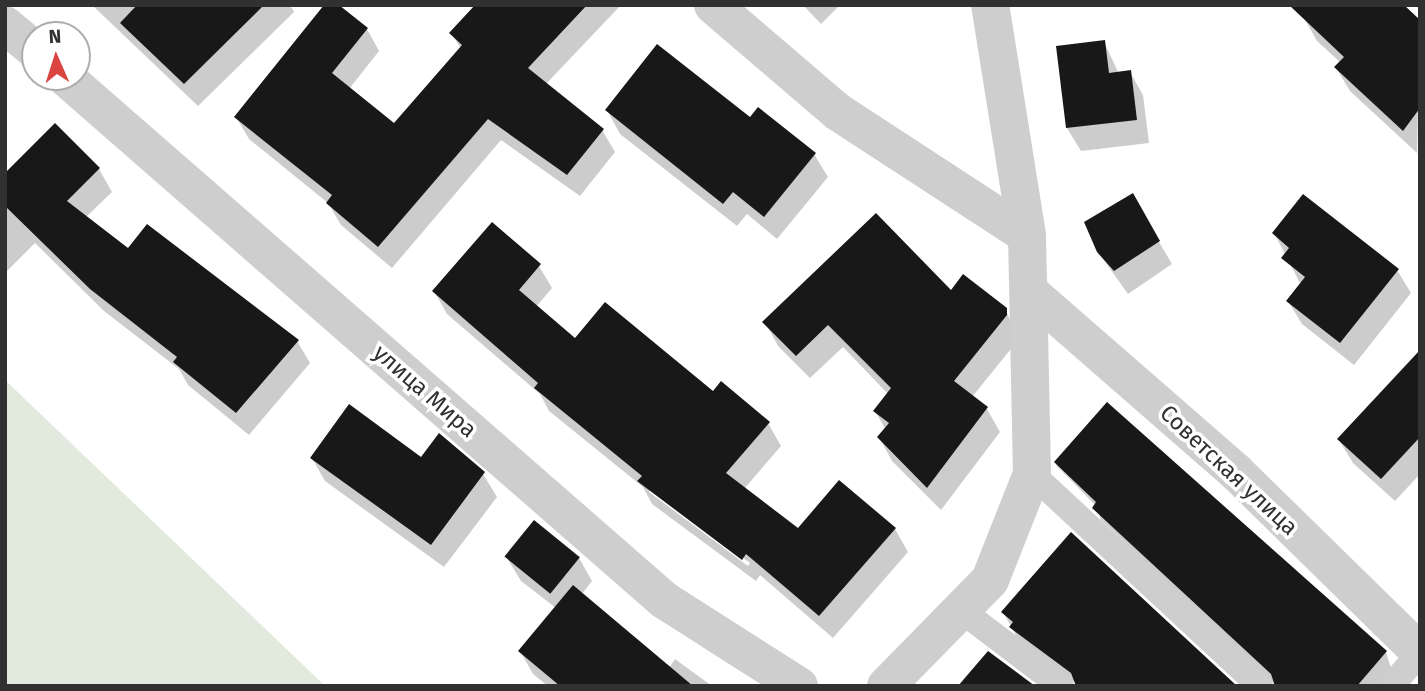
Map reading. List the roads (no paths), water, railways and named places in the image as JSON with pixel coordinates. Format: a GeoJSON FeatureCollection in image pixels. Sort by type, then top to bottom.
{"type":"FeatureCollection","features":[{"type":"Feature","properties":{"kind":"street"},"geometry":{"type":"LineString","coordinates":[[713,5],[838,112],[1027,235]]}},
{"type":"Feature","properties":{"kind":"street"},"geometry":{"type":"LineString","coordinates":[[886,686],[990,580],[1032,474],[1032,294],[1027,235],[990,5]]}},
{"type":"Feature","properties":{"kind":"street"},"geometry":{"type":"LineString","coordinates":[[5,25],[21,38]]}},
{"type":"Feature","properties":{"kind":"street","name":"улица Мира"},"geometry":{"type":"LineString","coordinates":[[81,91],[664,600],[799,686]]}},
{"type":"Feature","properties":{"kind":"street","name":"Советская улица"},"geometry":{"type":"LineString","coordinates":[[1032,294],[1236,472],[1420,653]]}},
{"type":"Feature","properties":{"kind":"lane"},"geometry":{"type":"LineString","coordinates":[[1032,474],[1260,686]]}},
{"type":"Feature","properties":{"kind":"lane"},"geometry":{"type":"LineString","coordinates":[[962,611],[1061,686]]}},
{"type":"Feature","properties":{"kind":"lane"},"geometry":{"type":"LineString","coordinates":[[1391,686],[1420,653]]}}]}
